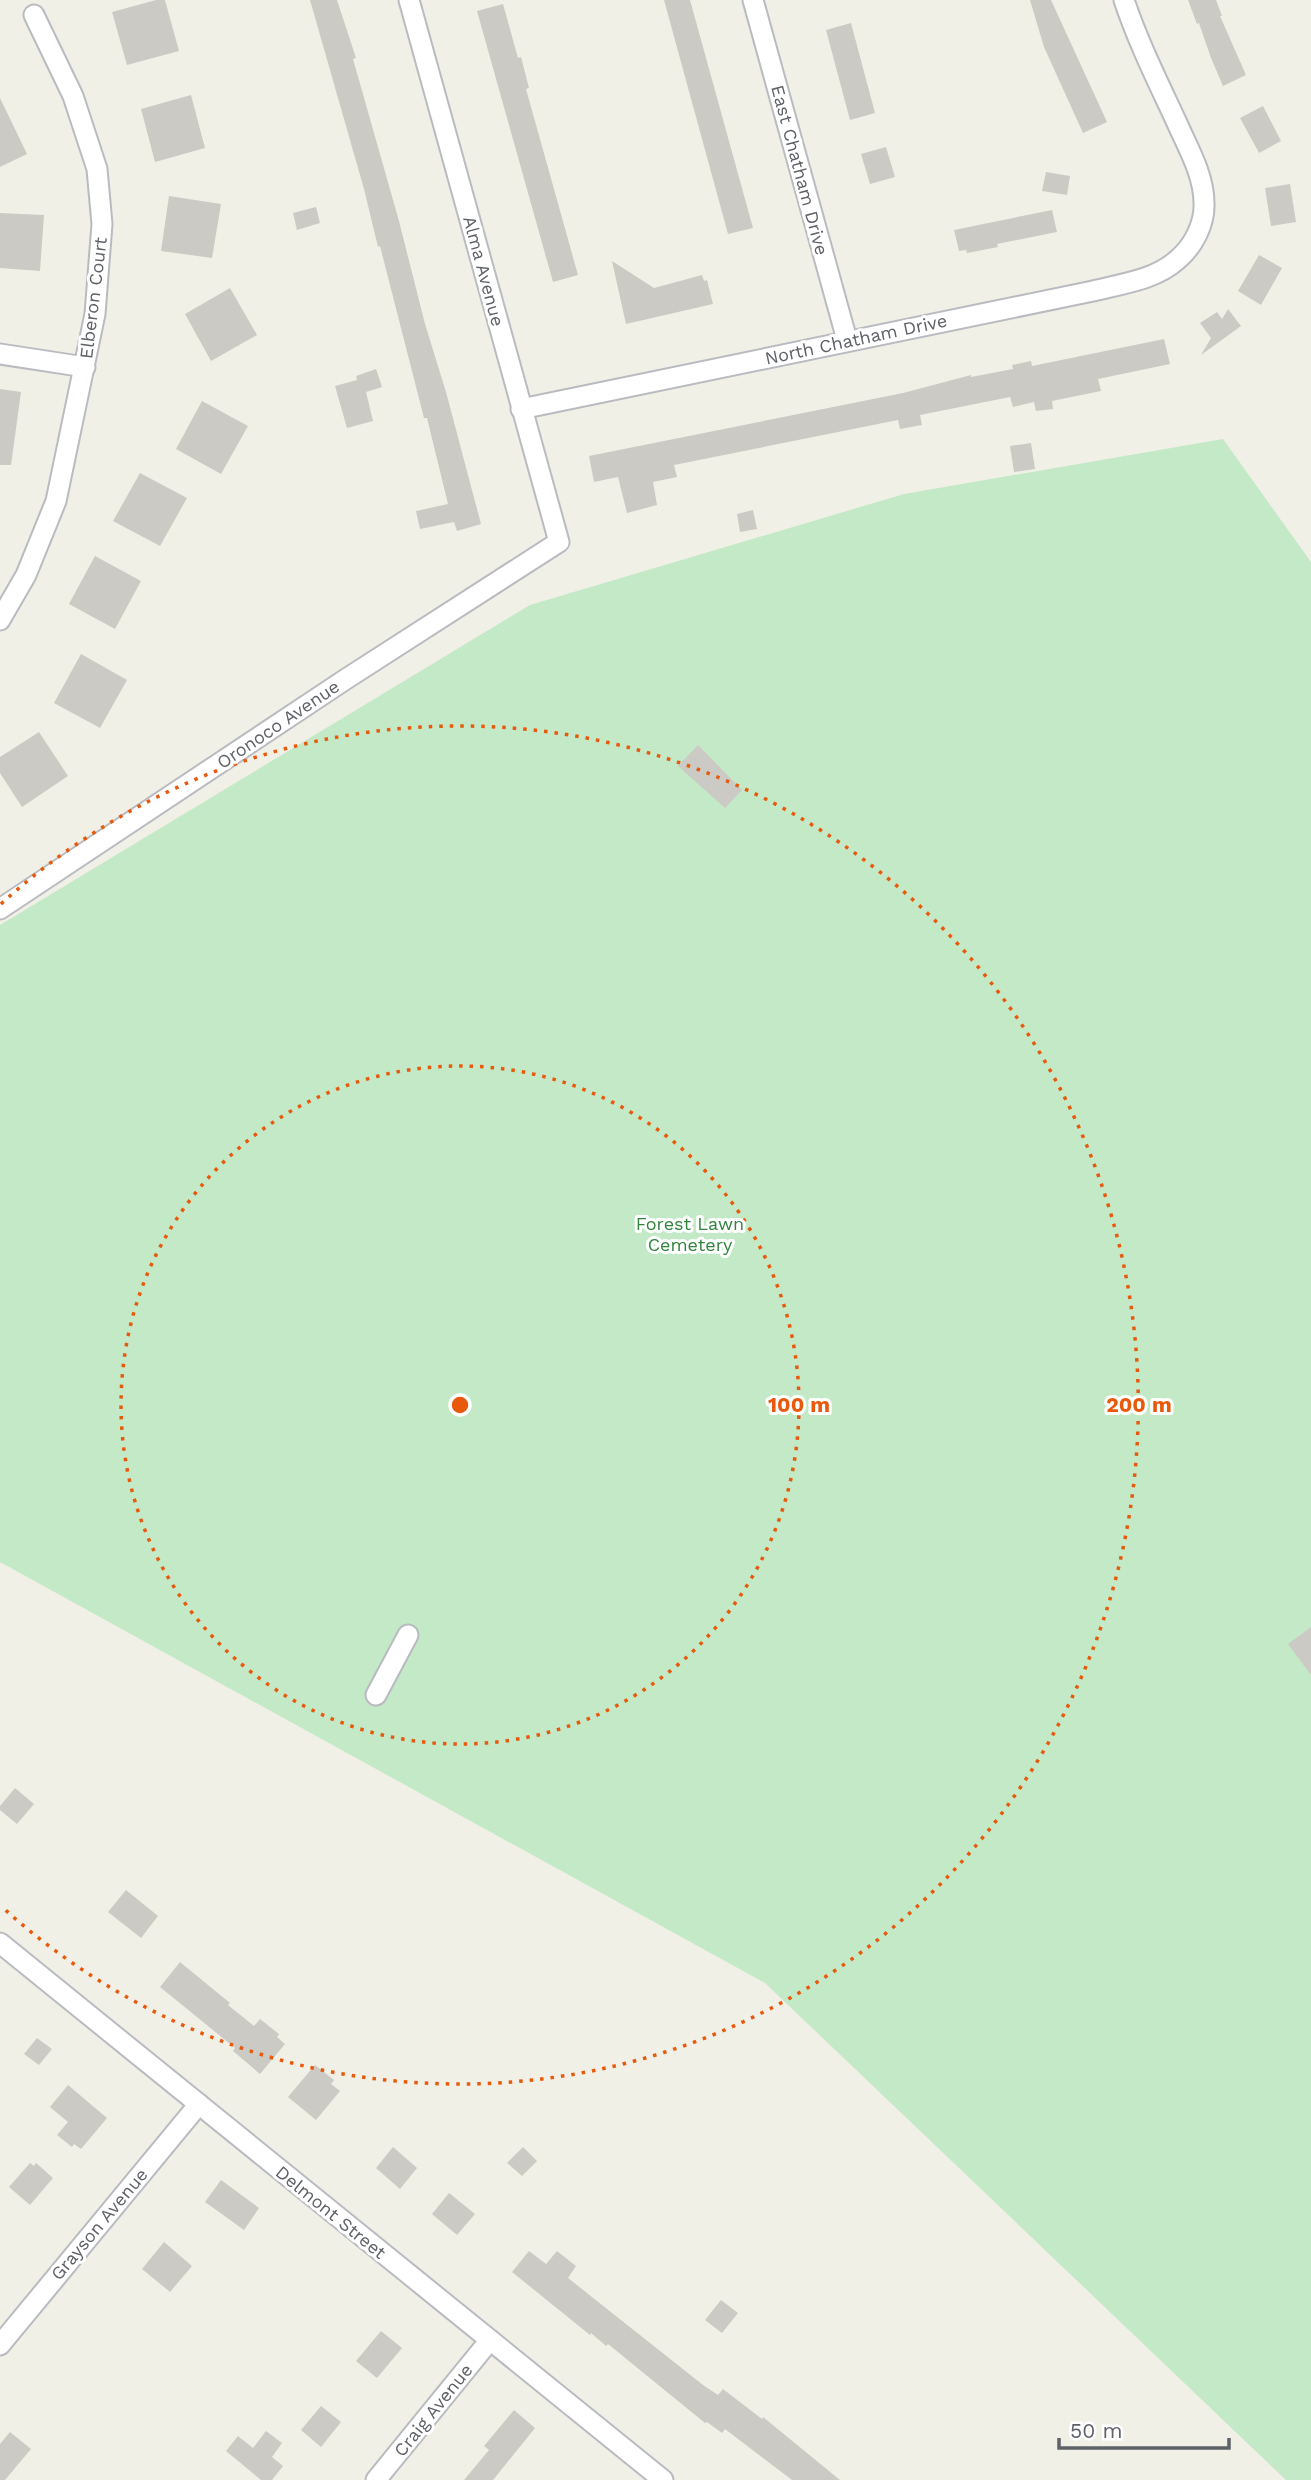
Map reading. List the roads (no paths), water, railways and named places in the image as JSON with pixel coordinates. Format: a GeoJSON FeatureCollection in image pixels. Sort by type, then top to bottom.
{"type":"FeatureCollection","features":[{"type":"Feature","properties":{"kind":"street","name":"Alma Avenue"},"geometry":{"type":"LineString","coordinates":[[409,0],[559,542]]}},
{"type":"Feature","properties":{"kind":"street","name":"East Chatham Drive"},"geometry":{"type":"LineString","coordinates":[[753,0],[847,340]]}},
{"type":"Feature","properties":{"kind":"street","name":"North Chatham Drive"},"geometry":{"type":"LineString","coordinates":[[522,409],[1105,288],[1159,272],[1184,253],[1197,234],[1205,205],[1198,168],[1132,25],[1124,0]]}},
{"type":"Feature","properties":{"kind":"street","name":"Elberon Court"},"geometry":{"type":"LineString","coordinates":[[0,620],[26,575],[56,501],[95,314],[102,224],[97,169],[73,96],[34,15]]}},
{"type":"Feature","properties":{"kind":"street"},"geometry":{"type":"LineString","coordinates":[[0,354],[85,367]]}},
{"type":"Feature","properties":{"kind":"street","name":"Oronoco Avenue"},"geometry":{"type":"LineString","coordinates":[[0,909],[346,679],[559,542]]}},
{"type":"Feature","properties":{"kind":"street"},"geometry":{"type":"LineString","coordinates":[[376,1695],[408,1635]]}},
{"type":"Feature","properties":{"kind":"street","name":"Delmont Street"},"geometry":{"type":"LineString","coordinates":[[0,1943],[663,2480]]}},
{"type":"Feature","properties":{"kind":"street","name":"Grayson Avenue"},"geometry":{"type":"LineString","coordinates":[[0,2345],[199,2104]]}},
{"type":"Feature","properties":{"kind":"street","name":"Craig Avenue"},"geometry":{"type":"LineString","coordinates":[[376,2480],[489,2340]]}},
{"type":"Feature","properties":{"kind":"park label","name":"Forest Lawn Cemetery"},"geometry":{"type":"Point","coordinates":[690,1233]}}]}
